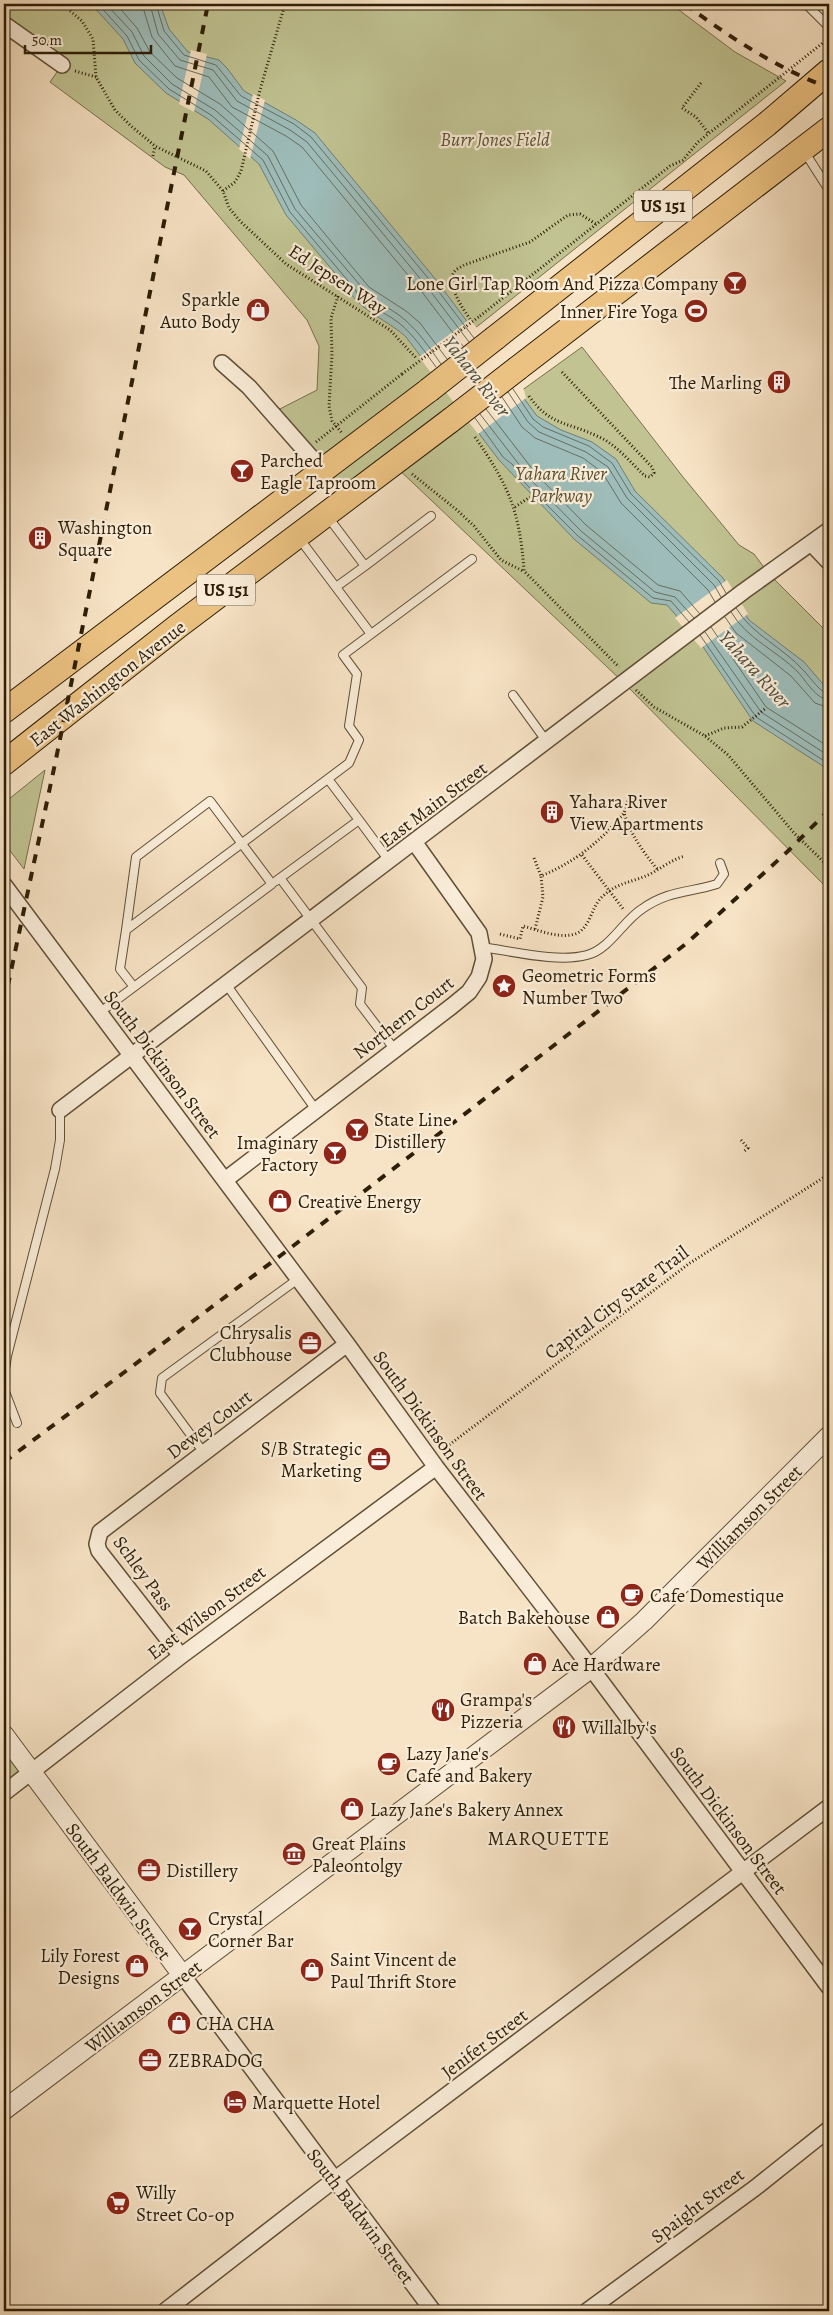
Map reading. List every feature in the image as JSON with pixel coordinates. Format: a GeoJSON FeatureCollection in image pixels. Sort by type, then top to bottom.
{"type":"FeatureCollection","features":[{"type":"Feature","properties":{"kind":"main road","name":"East Washington Avenue"},"geometry":{"type":"LineString","coordinates":[[4,711],[429,390],[767,124],[829,71]]}},
{"type":"Feature","properties":{"kind":"main road","name":"East Washington Avenue"},"geometry":{"type":"LineString","coordinates":[[4,763],[178,626],[327,515],[829,129]]}},
{"type":"Feature","properties":{"kind":"street"},"geometry":{"type":"LineString","coordinates":[[4,24],[62,65]]}},
{"type":"Feature","properties":{"kind":"street"},"geometry":{"type":"LineString","coordinates":[[222,363],[249,387],[322,471]]}},
{"type":"Feature","properties":{"kind":"street","name":"East Main Street"},"geometry":{"type":"LineString","coordinates":[[60,1110],[390,862],[744,591],[829,530]]}},
{"type":"Feature","properties":{"kind":"street"},"geometry":{"type":"LineString","coordinates":[[811,543],[829,562]]}},
{"type":"Feature","properties":{"kind":"street","name":"Northern Court"},"geometry":{"type":"LineString","coordinates":[[225,1180],[469,992],[479,977],[484,959],[479,933],[414,843]]}},
{"type":"Feature","properties":{"kind":"street","name":"South Dickinson Street"},"geometry":{"type":"LineString","coordinates":[[4,886],[347,1344],[436,1467],[591,1668],[829,1987]]}},
{"type":"Feature","properties":{"kind":"street","name":"Dewey Court"},"geometry":{"type":"LineString","coordinates":[[97,1538],[105,1527],[347,1344]]}},
{"type":"Feature","properties":{"kind":"street","name":"Williamson Street"},"geometry":{"type":"LineString","coordinates":[[4,2110],[591,1668],[644,1620],[829,1436]]}},
{"type":"Feature","properties":{"kind":"street","name":"East Wilson Street"},"geometry":{"type":"LineString","coordinates":[[4,1793],[181,1656],[436,1467]]}},
{"type":"Feature","properties":{"kind":"street","name":"Schley Pass"},"geometry":{"type":"LineString","coordinates":[[97,1538],[100,1551],[181,1656]]}},
{"type":"Feature","properties":{"kind":"street","name":"South Baldwin Street"},"geometry":{"type":"LineString","coordinates":[[4,1735],[433,2311]]}},
{"type":"Feature","properties":{"kind":"street","name":"Jenifer Street"},"geometry":{"type":"LineString","coordinates":[[164,2311],[334,2180],[744,1874],[829,1807]]}},
{"type":"Feature","properties":{"kind":"street","name":"Spaight Street"},"geometry":{"type":"LineString","coordinates":[[587,2311],[755,2188],[829,2129]]}},
{"type":"Feature","properties":{"kind":"lane"},"geometry":{"type":"LineString","coordinates":[[806,4],[829,27]]}},
{"type":"Feature","properties":{"kind":"lane"},"geometry":{"type":"LineString","coordinates":[[803,149],[829,190]]}},
{"type":"Feature","properties":{"kind":"lane"},"geometry":{"type":"LineString","coordinates":[[327,515],[365,566]]}},
{"type":"Feature","properties":{"kind":"lane"},"geometry":{"type":"LineString","coordinates":[[336,587],[431,516]]}},
{"type":"Feature","properties":{"kind":"lane"},"geometry":{"type":"LineString","coordinates":[[298,536],[371,634]]}},
{"type":"Feature","properties":{"kind":"lane"},"geometry":{"type":"LineString","coordinates":[[126,930],[349,763],[359,740],[349,726],[356,674],[343,655],[472,559]]}},
{"type":"Feature","properties":{"kind":"lane"},"geometry":{"type":"LineString","coordinates":[[514,695],[547,742]]}},
{"type":"Feature","properties":{"kind":"lane"},"geometry":{"type":"LineString","coordinates":[[328,779],[390,862]]}},
{"type":"Feature","properties":{"kind":"lane"},"geometry":{"type":"LineString","coordinates":[[134,987],[120,969],[136,857],[210,802],[272,884]]}},
{"type":"Feature","properties":{"kind":"lane"},"geometry":{"type":"LineString","coordinates":[[99,1013],[359,820]]}},
{"type":"Feature","properties":{"kind":"lane"},"geometry":{"type":"LineString","coordinates":[[481,947],[554,957],[588,955],[602,948],[641,909],[671,893],[717,884],[724,874],[720,863]]}},
{"type":"Feature","properties":{"kind":"lane"},"geometry":{"type":"LineString","coordinates":[[280,878],[362,988],[360,1004],[394,1050]]}},
{"type":"Feature","properties":{"kind":"lane"},"geometry":{"type":"LineString","coordinates":[[226,984],[316,1110]]}},
{"type":"Feature","properties":{"kind":"lane"},"geometry":{"type":"LineString","coordinates":[[4,1376],[7,1356],[55,1169],[60,1140],[60,1110]]}},
{"type":"Feature","properties":{"kind":"lane"},"geometry":{"type":"LineString","coordinates":[[204,1453],[160,1393],[162,1378],[298,1279]]}},
{"type":"Feature","properties":{"kind":"lane"},"geometry":{"type":"LineString","coordinates":[[4,1389],[16,1423]]}},
{"type":"Feature","properties":{"kind":"path","name":"Ed Jepsen Way"},"geometry":{"type":"LineString","coordinates":[[62,4],[82,21],[93,39],[96,76],[115,110],[156,146],[206,171],[223,191],[229,208],[240,221],[286,264],[390,330],[417,359]]}},
{"type":"Feature","properties":{"kind":"path"},"geometry":{"type":"LineString","coordinates":[[223,191],[235,182],[244,157],[260,90],[285,4]]}},
{"type":"Feature","properties":{"kind":"path"},"geometry":{"type":"LineString","coordinates":[[318,441],[670,166],[682,160],[698,142],[829,38]]}},
{"type":"Feature","properties":{"kind":"path"},"geometry":{"type":"LineString","coordinates":[[62,65],[80,73],[96,76]]}},
{"type":"Feature","properties":{"kind":"path"},"geometry":{"type":"LineString","coordinates":[[700,83],[682,108],[696,117],[709,134]]}},
{"type":"Feature","properties":{"kind":"path"},"geometry":{"type":"LineString","coordinates":[[153,156],[156,146]]}},
{"type":"Feature","properties":{"kind":"path"},"geometry":{"type":"LineString","coordinates":[[470,319],[456,298],[452,276],[455,271],[464,265],[530,242],[568,215],[580,214],[596,224]]}},
{"type":"Feature","properties":{"kind":"path"},"geometry":{"type":"LineString","coordinates":[[338,296],[331,318],[332,354],[328,390],[330,414],[332,421],[355,447]]}},
{"type":"Feature","properties":{"kind":"path"},"geometry":{"type":"LineString","coordinates":[[528,396],[542,413],[552,420],[598,436],[616,448],[644,476],[650,478],[654,473],[652,467],[561,371]]}},
{"type":"Feature","properties":{"kind":"path"},"geometry":{"type":"LineString","coordinates":[[475,437],[515,507],[522,538],[524,572]]}},
{"type":"Feature","properties":{"kind":"path"},"geometry":{"type":"LineString","coordinates":[[399,460],[413,475],[474,526],[501,560],[524,572],[615,662]]}},
{"type":"Feature","properties":{"kind":"path"},"geometry":{"type":"LineString","coordinates":[[515,507],[530,497]]}},
{"type":"Feature","properties":{"kind":"path"},"geometry":{"type":"LineString","coordinates":[[642,696],[654,708],[705,736],[728,755],[795,834],[829,867]]}},
{"type":"Feature","properties":{"kind":"path"},"geometry":{"type":"LineString","coordinates":[[705,736],[724,728],[742,727],[753,721],[766,708]]}},
{"type":"Feature","properties":{"kind":"path"},"geometry":{"type":"LineString","coordinates":[[541,876],[561,868],[582,855],[604,837],[624,813],[628,801]]}},
{"type":"Feature","properties":{"kind":"path"},"geometry":{"type":"LineString","coordinates":[[624,813],[634,838],[658,870]]}},
{"type":"Feature","properties":{"kind":"path"},"geometry":{"type":"LineString","coordinates":[[582,855],[630,918]]}},
{"type":"Feature","properties":{"kind":"path"},"geometry":{"type":"LineString","coordinates":[[500,934],[520,939],[523,926],[567,936],[578,932],[586,925],[599,899],[609,891],[626,881],[658,870],[685,856]]}},
{"type":"Feature","properties":{"kind":"path"},"geometry":{"type":"LineString","coordinates":[[534,858],[541,876],[543,897],[535,929]]}},
{"type":"Feature","properties":{"kind":"path"},"geometry":{"type":"LineString","coordinates":[[741,1140],[748,1148],[743,1152]]}},
{"type":"Feature","properties":{"kind":"path","name":"Capital City State Trail"},"geometry":{"type":"LineString","coordinates":[[436,1467],[440,1462],[439,1454],[443,1448],[682,1268],[829,1174]]}},
{"type":"Feature","properties":{"kind":"green space","name":"Yahara River Parkway"},"geometry":{"type":"Polygon","coordinates":[[[4,4],[671,4],[735,52],[786,81],[474,329],[521,391],[582,347],[683,477],[739,545],[754,554],[769,574],[829,634],[829,890],[624,683],[394,465],[349,498],[272,413],[317,390],[319,346],[307,320],[184,175],[165,167],[50,82],[62,65],[4,24],[4,4]]]}},
{"type":"Feature","properties":{"kind":"green space"},"geometry":{"type":"Polygon","coordinates":[[[45,770],[24,869],[4,843],[4,803],[45,770]]]}},
{"type":"Feature","properties":{"kind":"green space"},"geometry":{"type":"Polygon","coordinates":[[[4,1735],[32,1772],[4,1793],[4,1735]]]}},
{"type":"Feature","properties":{"kind":"water","name":"Yahara River"},"geometry":{"type":"Polygon","coordinates":[[[91,4],[160,4],[169,29],[188,52],[219,60],[244,91],[296,120],[315,133],[437,281],[537,416],[561,430],[592,442],[616,459],[635,491],[723,578],[749,620],[804,662],[829,691],[829,770],[753,721],[701,644],[667,605],[651,603],[574,539],[499,460],[406,337],[359,303],[286,215],[259,164],[208,119],[166,93],[135,63],[123,39],[91,4]]]}},
{"type":"Feature","properties":{"kind":"pier"},"geometry":{"type":"Polygon","coordinates":[[[191,50],[207,54],[194,112],[179,104],[191,50]]]}},
{"type":"Feature","properties":{"kind":"pier"},"geometry":{"type":"Polygon","coordinates":[[[253,94],[265,100],[250,159],[239,149],[253,94]]]}},
{"type":"Feature","properties":{"kind":"pier"},"geometry":{"type":"Polygon","coordinates":[[[470,319],[524,390],[526,398],[478,434],[419,357],[470,319]]]}},
{"type":"Feature","properties":{"kind":"pier"},"geometry":{"type":"Polygon","coordinates":[[[727,580],[748,614],[701,648],[675,618],[727,580]]]}},
{"type":"Feature","properties":{"kind":"railway"},"geometry":{"type":"LineString","coordinates":[[4,1004],[56,759],[208,4]]}},
{"type":"Feature","properties":{"kind":"railway"},"geometry":{"type":"LineString","coordinates":[[685,4],[754,51],[791,71],[829,88]]}},
{"type":"Feature","properties":{"kind":"railway"},"geometry":{"type":"LineString","coordinates":[[4,1462],[280,1256],[687,943],[787,852],[829,810]]}},
{"type":"Feature","properties":{"kind":"place","name":"Lone Girl Tap Room And Pizza Company"},"geometry":{"type":"Point","coordinates":[735,283]}},
{"type":"Feature","properties":{"kind":"place","name":"Sparkle Auto Body"},"geometry":{"type":"Point","coordinates":[258,310]}},
{"type":"Feature","properties":{"kind":"place","name":"Inner Fire Yoga"},"geometry":{"type":"Point","coordinates":[696,311]}},
{"type":"Feature","properties":{"kind":"place","name":"The Marling"},"geometry":{"type":"Point","coordinates":[779,382]}},
{"type":"Feature","properties":{"kind":"place","name":"Parched Eagle Taproom"},"geometry":{"type":"Point","coordinates":[242,471]}},
{"type":"Feature","properties":{"kind":"place","name":"Washington Square"},"geometry":{"type":"Point","coordinates":[40,538]}},
{"type":"Feature","properties":{"kind":"place","name":"Yahara River View Apartments"},"geometry":{"type":"Point","coordinates":[552,812]}},
{"type":"Feature","properties":{"kind":"place","name":"Geometric Forms Number Two"},"geometry":{"type":"Point","coordinates":[504,986]}},
{"type":"Feature","properties":{"kind":"place","name":"State Line Distillery"},"geometry":{"type":"Point","coordinates":[357,1130]}},
{"type":"Feature","properties":{"kind":"place","name":"Imaginary Factory"},"geometry":{"type":"Point","coordinates":[335,1153]}},
{"type":"Feature","properties":{"kind":"place","name":"Creative Energy"},"geometry":{"type":"Point","coordinates":[280,1201]}},
{"type":"Feature","properties":{"kind":"place","name":"Chrysalis Clubhouse"},"geometry":{"type":"Point","coordinates":[310,1343]}},
{"type":"Feature","properties":{"kind":"place","name":"S/B Strategic Marketing"},"geometry":{"type":"Point","coordinates":[379,1459]}},
{"type":"Feature","properties":{"kind":"place","name":"Cafe Domestique"},"geometry":{"type":"Point","coordinates":[632,1595]}},
{"type":"Feature","properties":{"kind":"place","name":"Batch Bakehouse"},"geometry":{"type":"Point","coordinates":[608,1617]}},
{"type":"Feature","properties":{"kind":"place","name":"Ace Hardware"},"geometry":{"type":"Point","coordinates":[535,1664]}},
{"type":"Feature","properties":{"kind":"place","name":"Grampa's Pizzeria"},"geometry":{"type":"Point","coordinates":[443,1710]}},
{"type":"Feature","properties":{"kind":"place","name":"Willalby's"},"geometry":{"type":"Point","coordinates":[564,1727]}},
{"type":"Feature","properties":{"kind":"place","name":"Lazy Jane's Cafe and Bakery"},"geometry":{"type":"Point","coordinates":[389,1764]}},
{"type":"Feature","properties":{"kind":"place","name":"Lazy Jane's Bakery Annex"},"geometry":{"type":"Point","coordinates":[352,1809]}},
{"type":"Feature","properties":{"kind":"place","name":"Great Plains Paleontolgy"},"geometry":{"type":"Point","coordinates":[294,1854]}},
{"type":"Feature","properties":{"kind":"place","name":"Distillery"},"geometry":{"type":"Point","coordinates":[149,1870]}},
{"type":"Feature","properties":{"kind":"place","name":"Crystal Corner Bar"},"geometry":{"type":"Point","coordinates":[190,1929]}},
{"type":"Feature","properties":{"kind":"place","name":"Lily Forest Designs"},"geometry":{"type":"Point","coordinates":[137,1966]}},
{"type":"Feature","properties":{"kind":"place","name":"Saint Vincent de Paul Thrift Store"},"geometry":{"type":"Point","coordinates":[312,1970]}},
{"type":"Feature","properties":{"kind":"place","name":"CHA CHA"},"geometry":{"type":"Point","coordinates":[179,2023]}},
{"type":"Feature","properties":{"kind":"place","name":"ZEBRADOG"},"geometry":{"type":"Point","coordinates":[150,2060]}},
{"type":"Feature","properties":{"kind":"place","name":"Marquette Hotel"},"geometry":{"type":"Point","coordinates":[235,2102]}},
{"type":"Feature","properties":{"kind":"place","name":"Willy Street Co-op"},"geometry":{"type":"Point","coordinates":[118,2203]}},
{"type":"Feature","properties":{"kind":"district","name":"MARQUETTE"},"geometry":{"type":"Point","coordinates":[549,1838]}},
{"type":"Feature","properties":{"kind":"park label","name":"Burr Jones Field"},"geometry":{"type":"Point","coordinates":[495,139]}}]}
